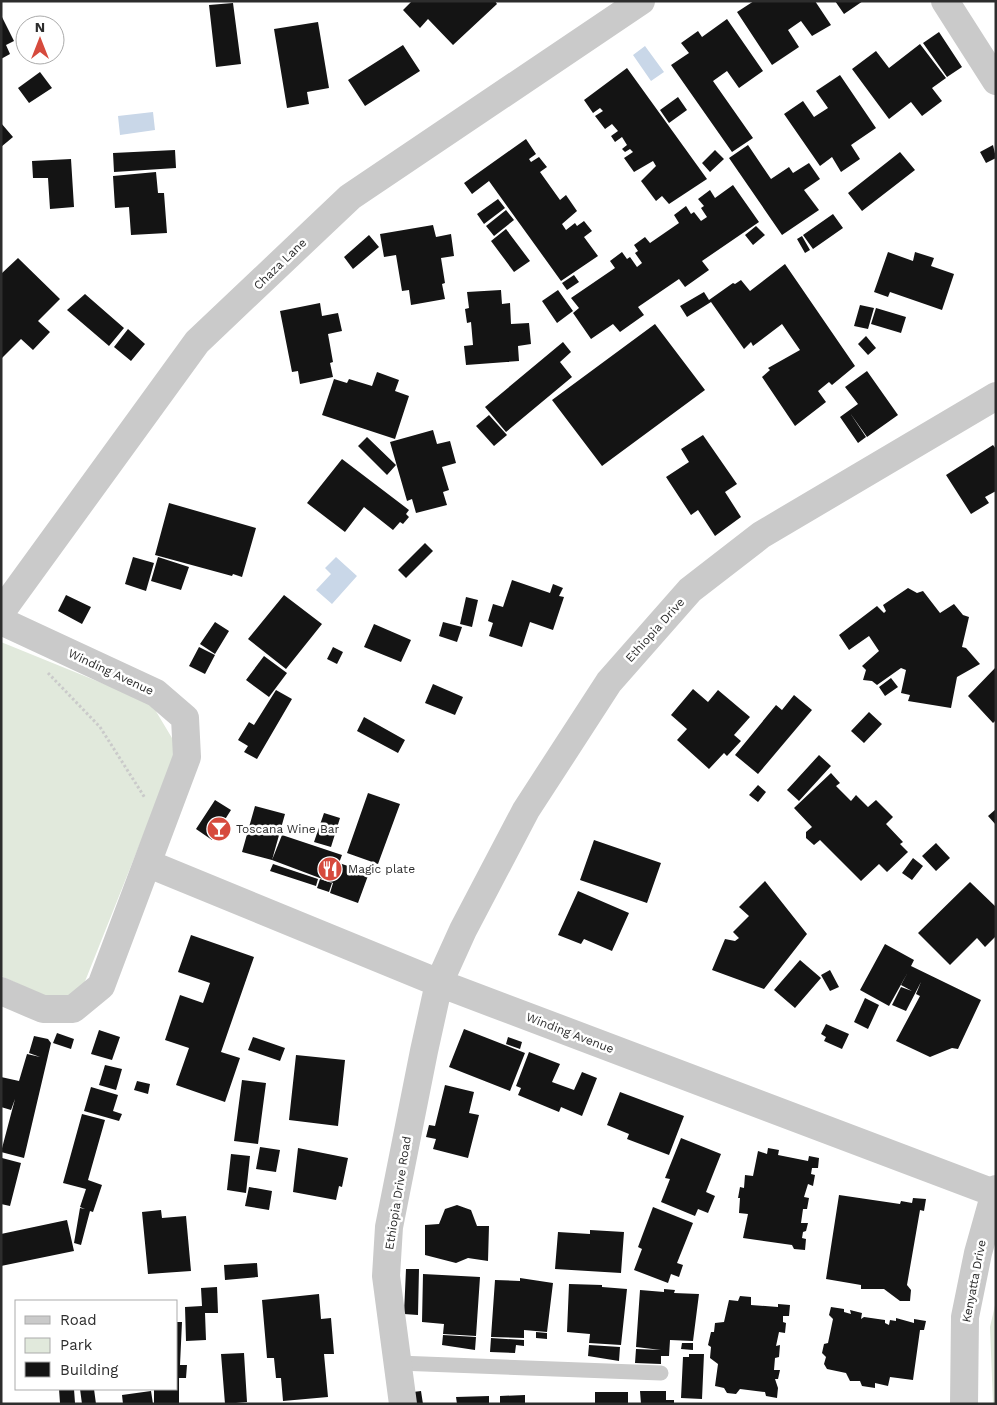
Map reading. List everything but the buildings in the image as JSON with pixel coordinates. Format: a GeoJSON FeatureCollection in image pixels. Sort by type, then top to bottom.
{"type":"FeatureCollection","features":[{"type":"Feature","properties":{"kind":"street","name":"Chaza Lane"},"geometry":{"type":"LineString","coordinates":[[1,612],[197,342],[350,197],[641,1]]}},
{"type":"Feature","properties":{"kind":"street"},"geometry":{"type":"LineString","coordinates":[[945,1],[996,81]]}},
{"type":"Feature","properties":{"kind":"street","name":"Ethiopia Drive"},"geometry":{"type":"LineString","coordinates":[[439,983],[463,930],[526,810],[608,682],[690,590],[761,535],[996,396]]}},
{"type":"Feature","properties":{"kind":"street","name":"Winding Avenue"},"geometry":{"type":"LineString","coordinates":[[1,621],[156,693],[185,718],[187,757],[149,864],[101,986],[73,1009],[43,1009],[1,991]]}},
{"type":"Feature","properties":{"kind":"street","name":"Winding Avenue"},"geometry":{"type":"LineString","coordinates":[[149,864],[439,983],[995,1191]]}},
{"type":"Feature","properties":{"kind":"street","name":"Ethiopia Drive Road"},"geometry":{"type":"LineString","coordinates":[[403,1404],[386,1276],[389,1227],[439,983]]}},
{"type":"Feature","properties":{"kind":"street","name":"Kenyatta Drive"},"geometry":{"type":"LineString","coordinates":[[964,1404],[965,1317],[995,1191]]}},
{"type":"Feature","properties":{"kind":"lane"},"geometry":{"type":"LineString","coordinates":[[398,1363],[661,1373]]}},
{"type":"Feature","properties":{"kind":"path"},"geometry":{"type":"LineString","coordinates":[[48,672],[100,727],[162,826]]}},
{"type":"Feature","properties":{"kind":"green space"},"geometry":{"type":"Polygon","coordinates":[[[1,642],[151,703],[178,748],[74,1009],[1,976],[1,642]]]}},
{"type":"Feature","properties":{"kind":"green space"},"geometry":{"type":"Polygon","coordinates":[[[996,1301],[996,1404],[993,1404],[990,1327],[996,1301]]]}},
{"type":"Feature","properties":{"kind":"water"},"geometry":{"type":"Polygon","coordinates":[[[645,46],[664,72],[651,81],[633,55],[645,46]]]}},
{"type":"Feature","properties":{"kind":"water"},"geometry":{"type":"Polygon","coordinates":[[[153,112],[155,130],[120,135],[118,116],[153,112]]]}},
{"type":"Feature","properties":{"kind":"water"},"geometry":{"type":"Polygon","coordinates":[[[336,557],[357,576],[332,604],[316,590],[331,574],[325,568],[336,557]]]}},
{"type":"Feature","properties":{"kind":"place","name":"Toscana Wine Bar"},"geometry":{"type":"Point","coordinates":[219,829]}},
{"type":"Feature","properties":{"kind":"place","name":"Magic plate"},"geometry":{"type":"Point","coordinates":[330,869]}}]}
